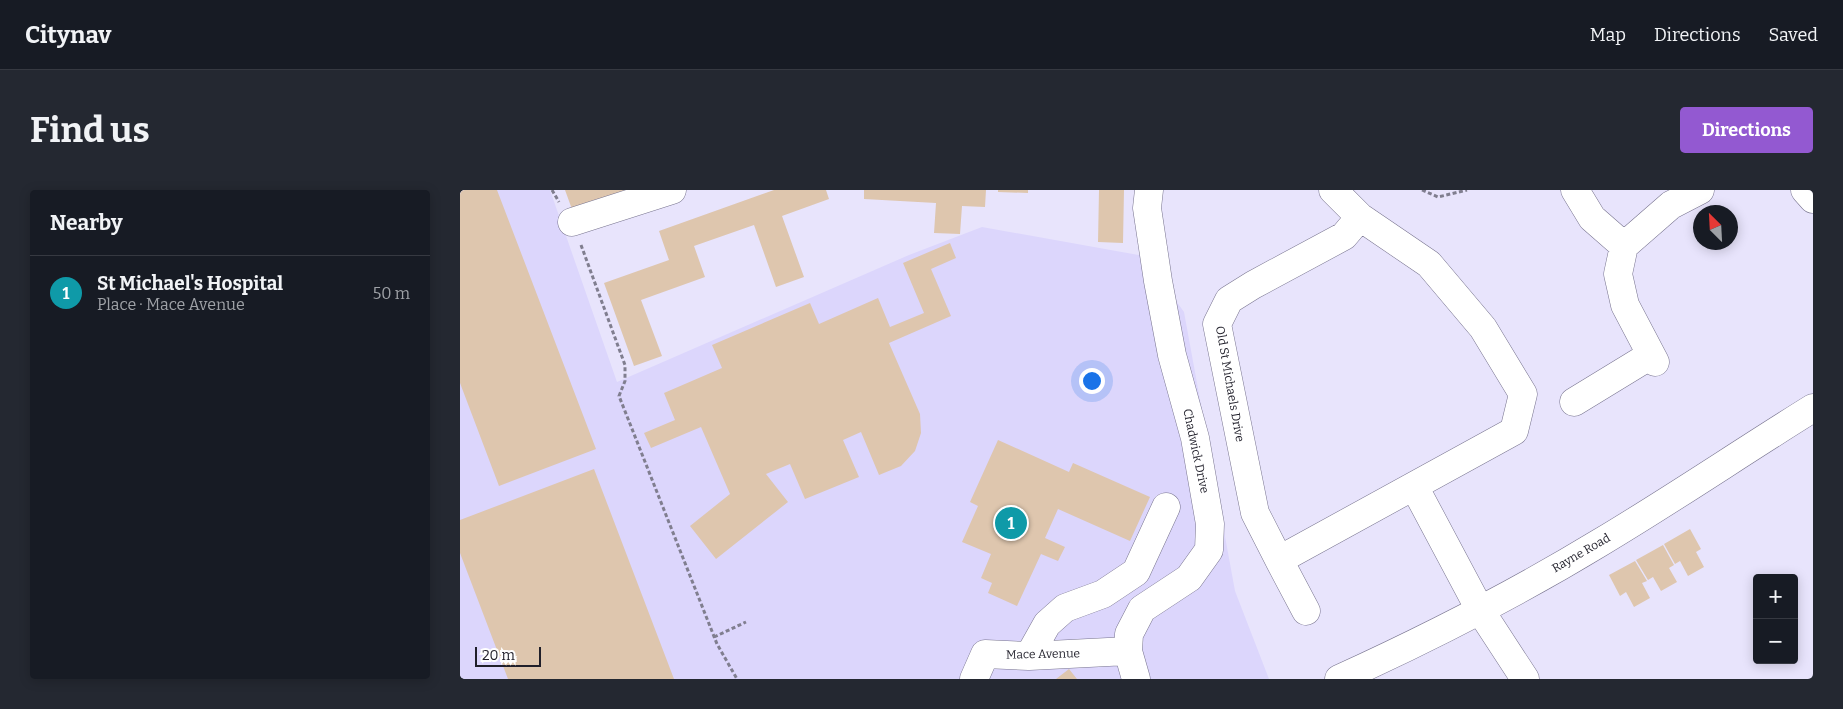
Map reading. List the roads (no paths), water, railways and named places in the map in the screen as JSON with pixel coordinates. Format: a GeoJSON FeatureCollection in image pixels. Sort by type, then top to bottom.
{"type":"FeatureCollection","features":[{"type":"Feature","properties":{"kind":"street"},"geometry":{"type":"LineString","coordinates":[[572,222],[603,224],[672,190]]}},
{"type":"Feature","properties":{"kind":"street","name":"Chadwick Drive"},"geometry":{"type":"LineString","coordinates":[[1136,679],[1128,651],[1129,634],[1142,609],[1189,578],[1209,550],[1210,524],[1195,438],[1172,355],[1158,281],[1147,208],[1149,190]]}},
{"type":"Feature","properties":{"kind":"street"},"geometry":{"type":"LineString","coordinates":[[1279,560],[1514,431],[1523,394],[1484,328],[1429,264],[1360,217],[1333,190]]}},
{"type":"Feature","properties":{"kind":"street"},"geometry":{"type":"LineString","coordinates":[[1575,190],[1592,218],[1624,246]]}},
{"type":"Feature","properties":{"kind":"street"},"geometry":{"type":"LineString","coordinates":[[1574,402],[1653,358],[1625,305],[1618,274],[1624,246],[1671,205],[1700,190]]}},
{"type":"Feature","properties":{"kind":"street"},"geometry":{"type":"LineString","coordinates":[[1805,190],[1813,199]]}},
{"type":"Feature","properties":{"kind":"street","name":"Old St Michaels Drive"},"geometry":{"type":"LineString","coordinates":[[1306,611],[1255,513],[1217,324],[1229,300],[1344,236],[1360,217]]}},
{"type":"Feature","properties":{"kind":"street","name":"Rayne Road"},"geometry":{"type":"LineString","coordinates":[[1339,679],[1403,650],[1480,610],[1601,542],[1813,408]]}},
{"type":"Feature","properties":{"kind":"street"},"geometry":{"type":"LineString","coordinates":[[1414,486],[1480,610],[1526,679]]}},
{"type":"Feature","properties":{"kind":"street"},"geometry":{"type":"LineString","coordinates":[[1029,656],[1046,624],[1065,608],[1103,594],[1136,572],[1166,507]]}},
{"type":"Feature","properties":{"kind":"street","name":"Mace Avenue"},"geometry":{"type":"LineString","coordinates":[[974,679],[985,654],[1029,656],[1128,651]]}},
{"type":"Feature","properties":{"kind":"place","name":"St Michael's Hospital"},"geometry":{"type":"Point","coordinates":[1011,523]}}]}
